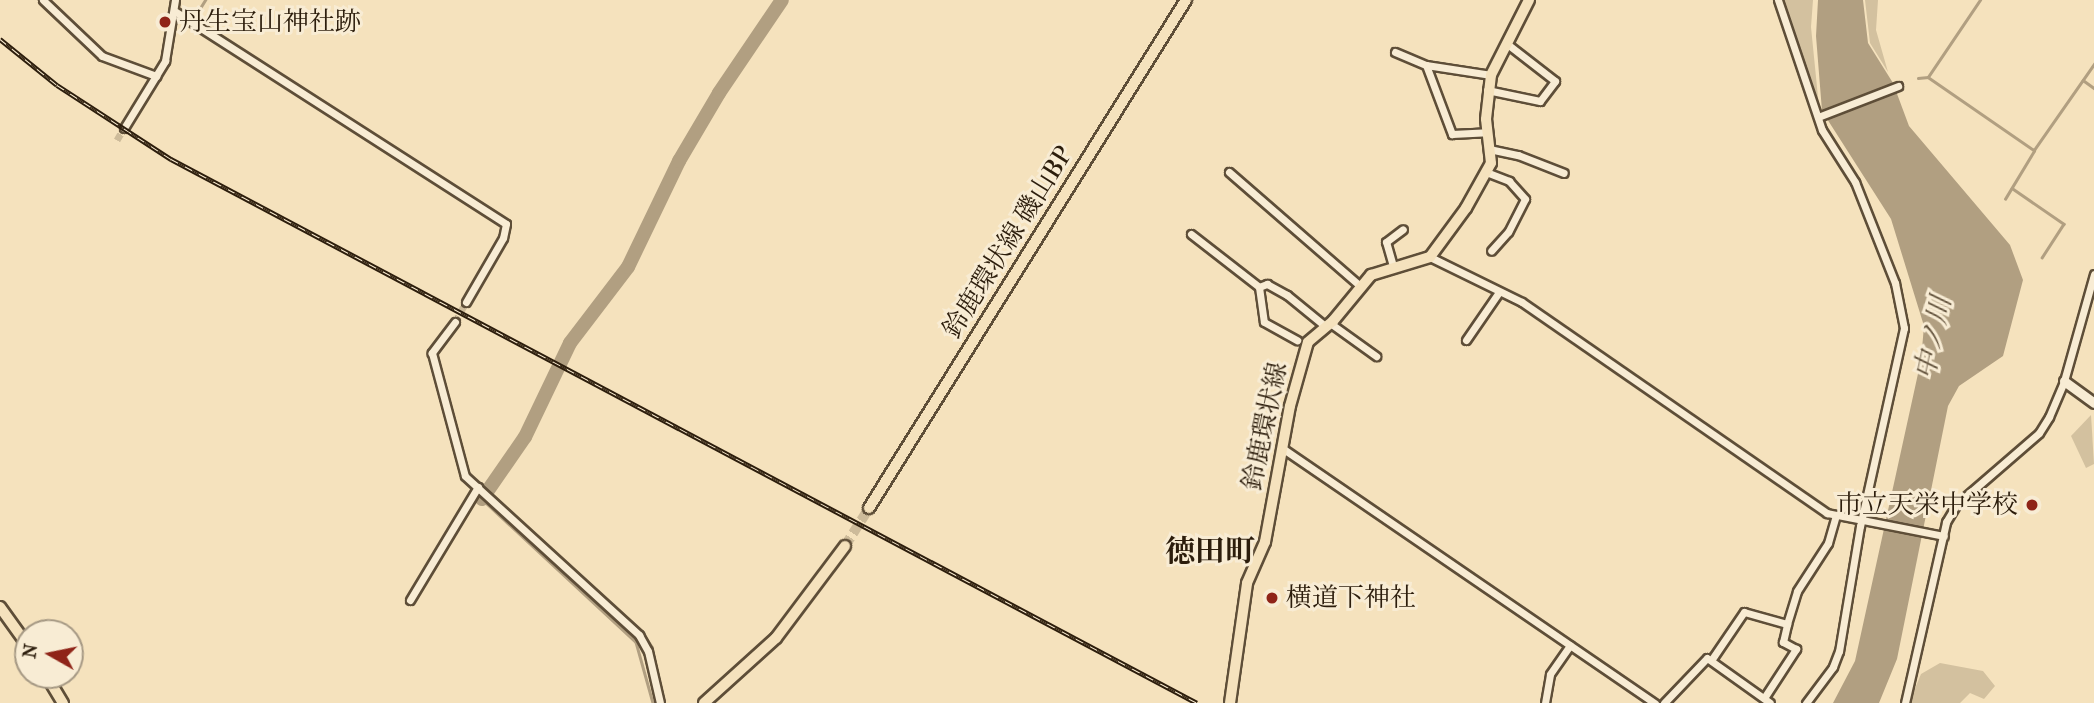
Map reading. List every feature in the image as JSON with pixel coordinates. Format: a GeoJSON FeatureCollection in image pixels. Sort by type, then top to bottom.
{"type":"FeatureCollection","features":[{"type":"Feature","properties":{"kind":"main road","name":"鈴鹿環状線 磯山BP"},"geometry":{"type":"LineString","coordinates":[[869,508],[1186,0]]}},
{"type":"Feature","properties":{"kind":"main road"},"geometry":{"type":"LineString","coordinates":[[1430,257],[1491,163],[1487,132],[1487,90],[1490,75],[1529,0]]}},
{"type":"Feature","properties":{"kind":"main road","name":"鈴鹿環状線"},"geometry":{"type":"LineString","coordinates":[[1230,703],[1247,583],[1265,542],[1300,361],[1311,337],[1327,325],[1371,275],[1393,266],[1430,257]]}},
{"type":"Feature","properties":{"kind":"main road"},"geometry":{"type":"LineString","coordinates":[[704,703],[776,638],[845,545]]}},
{"type":"Feature","properties":{"kind":"main road"},"geometry":{"type":"LineString","coordinates":[[0,607],[14,626]]}},
{"type":"Feature","properties":{"kind":"street"},"geometry":{"type":"LineString","coordinates":[[43,0],[102,56],[156,76]]}},
{"type":"Feature","properties":{"kind":"street"},"geometry":{"type":"LineString","coordinates":[[124,128],[164,61],[176,12],[175,0]]}},
{"type":"Feature","properties":{"kind":"street"},"geometry":{"type":"LineString","coordinates":[[1778,0],[1818,117],[1869,214],[1903,313],[1904,343],[1864,520],[1838,655],[1806,703]]}},
{"type":"Feature","properties":{"kind":"street"},"geometry":{"type":"LineString","coordinates":[[176,12],[506,224],[503,238],[466,302]]}},
{"type":"Feature","properties":{"kind":"street"},"geometry":{"type":"LineString","coordinates":[[1487,90],[1540,102],[1555,81],[1506,43]]}},
{"type":"Feature","properties":{"kind":"street"},"geometry":{"type":"LineString","coordinates":[[1395,52],[1426,65],[1490,75]]}},
{"type":"Feature","properties":{"kind":"street"},"geometry":{"type":"LineString","coordinates":[[1426,65],[1452,134],[1487,132]]}},
{"type":"Feature","properties":{"kind":"street"},"geometry":{"type":"LineString","coordinates":[[1818,117],[1898,86]]}},
{"type":"Feature","properties":{"kind":"street"},"geometry":{"type":"LineString","coordinates":[[1489,149],[1518,155],[1564,173]]}},
{"type":"Feature","properties":{"kind":"street"},"geometry":{"type":"LineString","coordinates":[[1229,172],[1360,286]]}},
{"type":"Feature","properties":{"kind":"street"},"geometry":{"type":"LineString","coordinates":[[1486,172],[1509,181],[1525,199],[1508,232],[1491,251]]}},
{"type":"Feature","properties":{"kind":"street"},"geometry":{"type":"LineString","coordinates":[[1393,266],[1386,242],[1403,229]]}},
{"type":"Feature","properties":{"kind":"street"},"geometry":{"type":"LineString","coordinates":[[1191,234],[1259,287],[1264,322],[1297,340]]}},
{"type":"Feature","properties":{"kind":"street"},"geometry":{"type":"LineString","coordinates":[[1430,257],[1522,302],[1836,515],[1944,536]]}},
{"type":"Feature","properties":{"kind":"street"},"geometry":{"type":"LineString","coordinates":[[1905,703],[1944,536],[1957,504],[2039,433],[2064,381],[2094,274]]}},
{"type":"Feature","properties":{"kind":"street"},"geometry":{"type":"LineString","coordinates":[[1259,287],[1268,284],[1287,295],[1327,325],[1376,356]]}},
{"type":"Feature","properties":{"kind":"street"},"geometry":{"type":"LineString","coordinates":[[1466,340],[1499,292]]}},
{"type":"Feature","properties":{"kind":"street"},"geometry":{"type":"LineString","coordinates":[[455,321],[432,353],[465,476],[639,635],[648,651],[660,703]]}},
{"type":"Feature","properties":{"kind":"street"},"geometry":{"type":"LineString","coordinates":[[2064,381],[2094,403]]}},
{"type":"Feature","properties":{"kind":"street"},"geometry":{"type":"LineString","coordinates":[[1282,448],[1655,703]]}},
{"type":"Feature","properties":{"kind":"street"},"geometry":{"type":"LineString","coordinates":[[410,600],[479,488]]}},
{"type":"Feature","properties":{"kind":"street"},"geometry":{"type":"LineString","coordinates":[[1664,703],[1703,660],[1713,659],[1767,700],[1796,649],[1783,642],[1797,591],[1828,543],[1836,515]]}},
{"type":"Feature","properties":{"kind":"street"},"geometry":{"type":"LineString","coordinates":[[1713,659],[1744,612],[1787,624]]}},
{"type":"Feature","properties":{"kind":"street"},"geometry":{"type":"LineString","coordinates":[[1545,703],[1550,674],[1570,645]]}},
{"type":"Feature","properties":{"kind":"shaded area"},"geometry":{"type":"Polygon","coordinates":[[[1783,0],[1813,0],[1811,27],[1819,107],[1783,0]]]}},
{"type":"Feature","properties":{"kind":"shaded area"},"geometry":{"type":"Polygon","coordinates":[[[1865,0],[1878,0],[1876,30],[1888,72],[1870,43],[1865,0]]]}},
{"type":"Feature","properties":{"kind":"shaded area"},"geometry":{"type":"Polygon","coordinates":[[[2091,415],[2094,464],[2086,468],[2071,436],[2091,415]]]}},
{"type":"Feature","properties":{"kind":"shaded area"},"geometry":{"type":"Polygon","coordinates":[[[1940,663],[1983,671],[1995,686],[1984,699],[1970,693],[1960,703],[1909,703],[1921,674],[1940,663]]]}},
{"type":"Feature","properties":{"kind":"water","name":"中ノ川"},"geometry":{"type":"Polygon","coordinates":[[[1818,0],[1863,0],[1868,43],[1893,83],[1909,126],[2010,245],[2023,280],[2003,356],[1959,386],[1948,406],[1897,659],[1879,703],[1833,703],[1855,661],[1921,360],[1924,326],[1891,219],[1822,111],[1816,36],[1818,0]]]}},
{"type":"Feature","properties":{"kind":"waterway"},"geometry":{"type":"LineString","coordinates":[[192,21],[205,0]]}},
{"type":"Feature","properties":{"kind":"waterway"},"geometry":{"type":"LineString","coordinates":[[482,499],[525,437],[570,343],[628,267],[679,161],[719,93],[782,0]]}},
{"type":"Feature","properties":{"kind":"waterway"},"geometry":{"type":"LineString","coordinates":[[1928,77],[1980,0]]}},
{"type":"Feature","properties":{"kind":"waterway"},"geometry":{"type":"LineString","coordinates":[[1918,78],[1928,77],[2034,150],[2094,64]]}},
{"type":"Feature","properties":{"kind":"waterway"},"geometry":{"type":"LineString","coordinates":[[2083,80],[2094,88]]}},
{"type":"Feature","properties":{"kind":"waterway"},"geometry":{"type":"LineString","coordinates":[[2005,199],[2034,151]]}},
{"type":"Feature","properties":{"kind":"waterway"},"geometry":{"type":"LineString","coordinates":[[2012,188],[2064,224],[2042,258]]}},
{"type":"Feature","properties":{"kind":"waterway"},"geometry":{"type":"LineString","coordinates":[[482,499],[636,642],[653,703]]}},
{"type":"Feature","properties":{"kind":"waterway"},"geometry":{"type":"LineString","coordinates":[[644,635],[652,647],[663,701]]}},
{"type":"Feature","properties":{"kind":"tunnel"},"geometry":{"type":"LineString","coordinates":[[117,140],[124,128]]}},
{"type":"Feature","properties":{"kind":"tunnel"},"geometry":{"type":"LineString","coordinates":[[455,322],[466,302]]}},
{"type":"Feature","properties":{"kind":"tunnel"},"geometry":{"type":"LineString","coordinates":[[845,546],[869,508]]}},
{"type":"Feature","properties":{"kind":"railway"},"geometry":{"type":"LineString","coordinates":[[0,39],[57,85],[171,159],[1197,703]]}},
{"type":"Feature","properties":{"kind":"place","name":"丹生宝山神社跡"},"geometry":{"type":"Point","coordinates":[165,22]}},
{"type":"Feature","properties":{"kind":"place","name":"市立天栄中学校"},"geometry":{"type":"Point","coordinates":[2032,505]}},
{"type":"Feature","properties":{"kind":"place","name":"横道下神社"},"geometry":{"type":"Point","coordinates":[1272,598]}},
{"type":"Feature","properties":{"kind":"district","name":"徳田町"},"geometry":{"type":"Point","coordinates":[1210,552]}}]}
